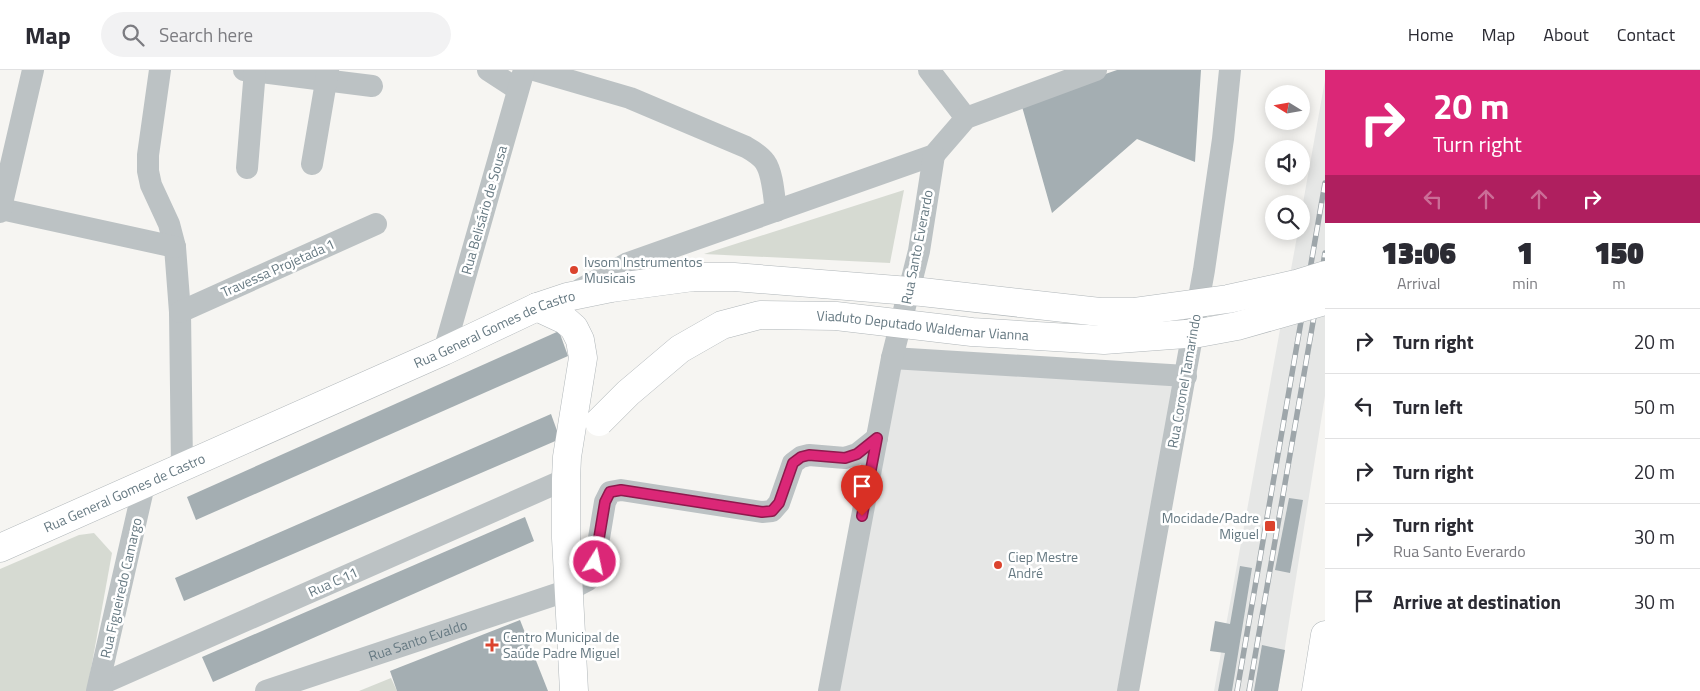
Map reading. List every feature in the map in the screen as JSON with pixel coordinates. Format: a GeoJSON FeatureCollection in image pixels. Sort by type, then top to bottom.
{"type":"FeatureCollection","features":[{"type":"Feature","properties":{"kind":"main road"},"geometry":{"type":"LineString","coordinates":[[567,298],[611,288],[693,277],[734,278],[922,292],[1100,312],[1133,312],[1228,299],[1296,284],[1325,275]]}},
{"type":"Feature","properties":{"kind":"main road","name":"Rua General Gomes de Castro"},"geometry":{"type":"LineString","coordinates":[[0,548],[444,351],[537,307],[567,298]]}},
{"type":"Feature","properties":{"kind":"main road","name":"Viaduto Deputado Waldemar Vianna"},"geometry":{"type":"LineString","coordinates":[[567,468],[599,422],[680,349],[722,325],[760,315],[836,316],[972,332],[1104,340],[1218,330],[1325,301]]}},
{"type":"Feature","properties":{"kind":"main road"},"geometry":{"type":"LineString","coordinates":[[537,307],[565,320],[574,328],[580,340],[583,358],[567,468],[566,538],[571,685]]}},
{"type":"Feature","properties":{"kind":"main road"},"geometry":{"type":"LineString","coordinates":[[1316,691],[1325,635]]}},
{"type":"Feature","properties":{"kind":"street"},"geometry":{"type":"LineString","coordinates":[[33,70],[0,211],[174,247]]}},
{"type":"Feature","properties":{"kind":"street"},"geometry":{"type":"LineString","coordinates":[[160,70],[148,155],[148,171],[151,184],[169,224],[174,247],[180,312],[182,467]]}},
{"type":"Feature","properties":{"kind":"street"},"geometry":{"type":"LineString","coordinates":[[247,168],[251,70],[327,75],[372,86]]}},
{"type":"Feature","properties":{"kind":"street"},"geometry":{"type":"LineString","coordinates":[[488,70],[521,79]]}},
{"type":"Feature","properties":{"kind":"street"},"geometry":{"type":"LineString","coordinates":[[534,70],[630,98],[746,147],[766,163],[776,211]]}},
{"type":"Feature","properties":{"kind":"street"},"geometry":{"type":"LineString","coordinates":[[928,70],[966,118]]}},
{"type":"Feature","properties":{"kind":"street","name":"Rua General Gomes de Castro"},"geometry":{"type":"LineString","coordinates":[[567,298],[628,263],[934,155],[966,118],[1096,70]]}},
{"type":"Feature","properties":{"kind":"street","name":"Rua Coronel Tamarindo"},"geometry":{"type":"LineString","coordinates":[[1128,691],[1186,376],[1223,139],[1230,70]]}},
{"type":"Feature","properties":{"kind":"street"},"geometry":{"type":"LineString","coordinates":[[312,164],[327,75]]}},
{"type":"Feature","properties":{"kind":"street","name":"Rua Belisário de Sousa"},"geometry":{"type":"LineString","coordinates":[[444,351],[521,79]]}},
{"type":"Feature","properties":{"kind":"street","name":"Rua Santo Everardo"},"geometry":{"type":"LineString","coordinates":[[828,691],[892,358],[918,251],[934,155]]}},
{"type":"Feature","properties":{"kind":"street","name":"Travessa Projetada 1"},"geometry":{"type":"LineString","coordinates":[[180,312],[376,224]]}},
{"type":"Feature","properties":{"kind":"street"},"geometry":{"type":"LineString","coordinates":[[892,358],[1186,376]]}},
{"type":"Feature","properties":{"kind":"street","name":"Rua Santo Evaldo"},"geometry":{"type":"LineString","coordinates":[[266,691],[569,590],[588,580],[595,562],[605,502],[610,492],[621,490],[762,512],[772,511],[779,503],[793,463],[801,457],[809,455],[845,458],[857,454],[877,438]]}},
{"type":"Feature","properties":{"kind":"street","name":"Rua C 11"},"geometry":{"type":"LineString","coordinates":[[98,688],[567,468]]}},
{"type":"Feature","properties":{"kind":"street","name":"Rua Figueiredo Camargo"},"geometry":{"type":"LineString","coordinates":[[98,688],[144,485]]}},
{"type":"Feature","properties":{"kind":"shaded area"},"geometry":{"type":"Polygon","coordinates":[[[1325,80],[1325,396],[1278,691],[1214,691],[1296,240],[1310,240],[1310,195],[1304,195],[1306,185],[1310,185],[1310,164],[1325,80]]]}},
{"type":"Feature","properties":{"kind":"shaded area"},"geometry":{"type":"Polygon","coordinates":[[[904,190],[890,263],[704,254],[904,190]]]}},
{"type":"Feature","properties":{"kind":"shaded area","name":"Ciep Mestre André"},"geometry":{"type":"Polygon","coordinates":[[[892,358],[1181,381],[1117,691],[829,691],[892,358]]]}},
{"type":"Feature","properties":{"kind":"shaded area"},"geometry":{"type":"Polygon","coordinates":[[[94,533],[112,553],[87,691],[0,691],[0,569],[79,535],[94,533]]]}},
{"type":"Feature","properties":{"kind":"shaded area"},"geometry":{"type":"Polygon","coordinates":[[[391,678],[397,691],[359,691],[391,678]]]}},
{"type":"Feature","properties":{"kind":"building"},"geometry":{"type":"Polygon","coordinates":[[[1117,70],[1201,70],[1195,162],[1137,139],[1052,213],[1021,103],[1117,70]]]}},
{"type":"Feature","properties":{"kind":"building"},"geometry":{"type":"Polygon","coordinates":[[[559,331],[568,356],[196,520],[187,497],[559,331]]]}},
{"type":"Feature","properties":{"kind":"building"},"geometry":{"type":"Polygon","coordinates":[[[551,414],[560,439],[184,601],[175,578],[551,414]]]}},
{"type":"Feature","properties":{"kind":"building"},"geometry":{"type":"Polygon","coordinates":[[[1289,498],[1303,500],[1290,573],[1275,570],[1289,498]]]}},
{"type":"Feature","properties":{"kind":"building"},"geometry":{"type":"Polygon","coordinates":[[[525,517],[534,541],[213,682],[202,657],[525,517]]]}},
{"type":"Feature","properties":{"kind":"building"},"geometry":{"type":"Polygon","coordinates":[[[1240,566],[1252,568],[1232,691],[1218,691],[1225,653],[1210,651],[1215,621],[1230,624],[1240,566]]]}},
{"type":"Feature","properties":{"kind":"building","name":"Centro Municipal de Saúde Padre Miguel"},"geometry":{"type":"Polygon","coordinates":[[[520,620],[548,691],[397,691],[390,671],[520,620]]]}},
{"type":"Feature","properties":{"kind":"building"},"geometry":{"type":"Polygon","coordinates":[[[1262,645],[1285,650],[1278,691],[1254,691],[1262,645]]]}},
{"type":"Feature","properties":{"kind":"railway"},"geometry":{"type":"LineString","coordinates":[[1237,691],[1325,183]]}},
{"type":"Feature","properties":{"kind":"railway"},"geometry":{"type":"LineString","coordinates":[[1249,691],[1325,253]]}},
{"type":"Feature","properties":{"kind":"place","name":"Ivsom Instrumentos Musicais"},"geometry":{"type":"Point","coordinates":[574,270]}},
{"type":"Feature","properties":{"kind":"place","name":"Mocidade/Padre Miguel"},"geometry":{"type":"Point","coordinates":[1270,526]}},
{"type":"Feature","properties":{"kind":"place","name":"Ciep Mestre André"},"geometry":{"type":"Point","coordinates":[998,565]}},
{"type":"Feature","properties":{"kind":"place","name":"Centro Municipal de Saúde Padre Miguel"},"geometry":{"type":"Point","coordinates":[492,645]}},
{"type":"Feature","properties":{"kind":"route"},"geometry":{"type":"LineString","coordinates":[[595,562],[605,502],[610,492],[621,490],[762,512],[772,511],[779,503],[793,463],[801,457],[809,455],[845,458],[857,454],[877,438],[862,516]]}}]}
